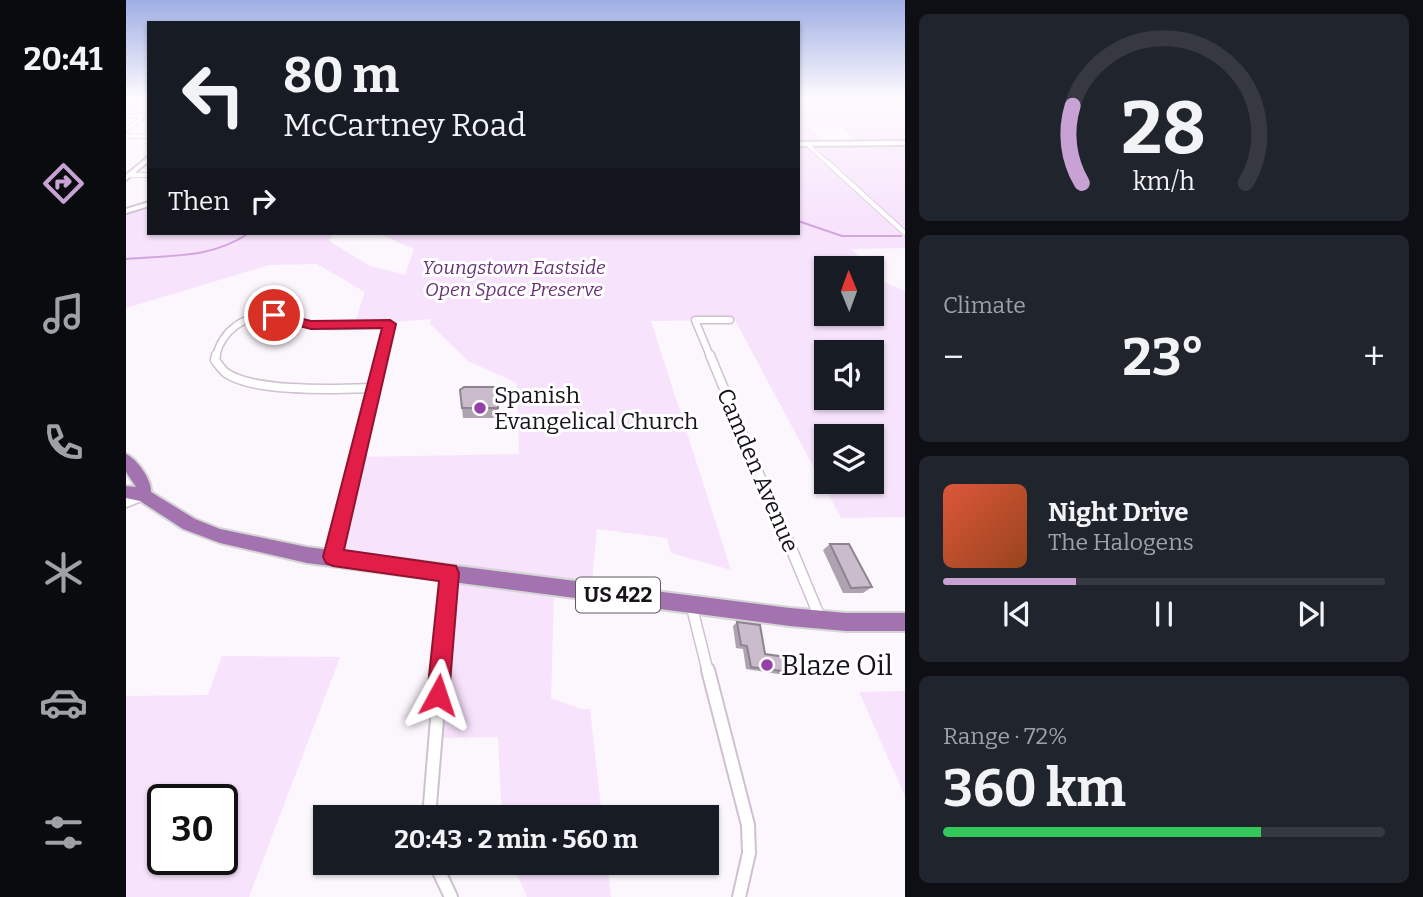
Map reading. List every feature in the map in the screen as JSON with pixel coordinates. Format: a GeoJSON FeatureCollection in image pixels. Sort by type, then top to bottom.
{"type":"FeatureCollection","features":[{"type":"Feature","properties":{"kind":"highway"},"geometry":{"type":"LineString","coordinates":[[126,460],[144,486],[143,495]]}},
{"type":"Feature","properties":{"kind":"highway","name":"US 422"},"geometry":{"type":"LineString","coordinates":[[126,492],[143,495],[189,524],[220,536],[307,555],[821,620],[905,622]]}},
{"type":"Feature","properties":{"kind":"street"},"geometry":{"type":"LineString","coordinates":[[800,144],[905,143]]}},
{"type":"Feature","properties":{"kind":"street"},"geometry":{"type":"LineString","coordinates":[[807,144],[905,233]]}},
{"type":"Feature","properties":{"kind":"street"},"geometry":{"type":"LineString","coordinates":[[127,176],[147,161]]}},
{"type":"Feature","properties":{"kind":"street"},"geometry":{"type":"LineString","coordinates":[[127,176],[147,175]]}},
{"type":"Feature","properties":{"kind":"street"},"geometry":{"type":"LineString","coordinates":[[126,213],[147,205]]}},
{"type":"Feature","properties":{"kind":"street"},"geometry":{"type":"LineString","coordinates":[[126,213],[147,211]]}},
{"type":"Feature","properties":{"kind":"street"},"geometry":{"type":"LineString","coordinates":[[333,557],[390,324],[311,325],[278,316],[263,316],[232,328],[220,339],[215,350],[215,361],[222,370],[255,383],[303,389],[374,388]]}},
{"type":"Feature","properties":{"kind":"street","name":"Camden Avenue"},"geometry":{"type":"LineString","coordinates":[[730,320],[695,320],[821,620]]}},
{"type":"Feature","properties":{"kind":"street"},"geometry":{"type":"LineString","coordinates":[[126,502],[143,495]]}},
{"type":"Feature","properties":{"kind":"street"},"geometry":{"type":"LineString","coordinates":[[430,805],[449,573]]}},
{"type":"Feature","properties":{"kind":"street"},"geometry":{"type":"LineString","coordinates":[[691,604],[748,825],[748,853],[739,897]]}},
{"type":"Feature","properties":{"kind":"street"},"geometry":{"type":"LineString","coordinates":[[441,875],[451,897]]}},
{"type":"Feature","properties":{"kind":"green space","name":"Youngstown Eastside Open Space Preserve"},"geometry":{"type":"Polygon","coordinates":[[[800,139],[823,139],[829,144],[861,143],[856,139],[905,139],[905,248],[852,249],[858,256],[814,256],[814,326],[884,326],[884,282],[905,291],[905,517],[841,518],[828,494],[884,494],[884,424],[814,424],[814,468],[735,320],[651,321],[731,570],[671,553],[667,538],[597,529],[591,591],[554,587],[551,698],[581,709],[590,709],[601,805],[501,805],[498,737],[435,738],[449,573],[333,557],[358,457],[519,454],[517,383],[468,361],[430,324],[431,319],[354,325],[365,292],[317,264],[269,265],[126,308],[126,211],[147,205],[147,235],[332,235],[329,241],[370,266],[405,275],[414,249],[382,235],[800,235],[800,139]]]}},
{"type":"Feature","properties":{"kind":"green space"},"geometry":{"type":"Polygon","coordinates":[[[222,656],[340,657],[249,897],[126,897],[126,696],[208,695],[222,656]]]}},
{"type":"Feature","properties":{"kind":"green space"},"geometry":{"type":"Polygon","coordinates":[[[905,691],[905,796],[859,692],[905,691]]]}},
{"type":"Feature","properties":{"kind":"green space"},"geometry":{"type":"Polygon","coordinates":[[[517,875],[608,875],[611,897],[527,897],[517,875]]]}},
{"type":"Feature","properties":{"kind":"building"},"geometry":{"type":"Polygon","coordinates":[[[464,387],[498,387],[498,408],[462,408],[460,390],[464,387]]]}},
{"type":"Feature","properties":{"kind":"building"},"geometry":{"type":"Polygon","coordinates":[[[830,544],[849,544],[872,587],[851,588],[830,544]]]}},
{"type":"Feature","properties":{"kind":"building"},"geometry":{"type":"Polygon","coordinates":[[[737,622],[760,625],[765,654],[793,658],[797,673],[751,667],[747,646],[741,645],[737,622]]]}},
{"type":"Feature","properties":{"kind":"waterway"},"geometry":{"type":"LineString","coordinates":[[800,222],[842,236],[901,236]]}},
{"type":"Feature","properties":{"kind":"waterway"},"geometry":{"type":"LineString","coordinates":[[126,259],[205,252],[246,235]]}},
{"type":"Feature","properties":{"kind":"place","name":"Spanish Evangelical Church"},"geometry":{"type":"Point","coordinates":[480,408]}},
{"type":"Feature","properties":{"kind":"place","name":"Blaze Oil"},"geometry":{"type":"Point","coordinates":[767,665]}},
{"type":"Feature","properties":{"kind":"route"},"geometry":{"type":"LineString","coordinates":[[274,315],[311,325],[390,324],[333,557],[449,573],[438,695]]}}]}
